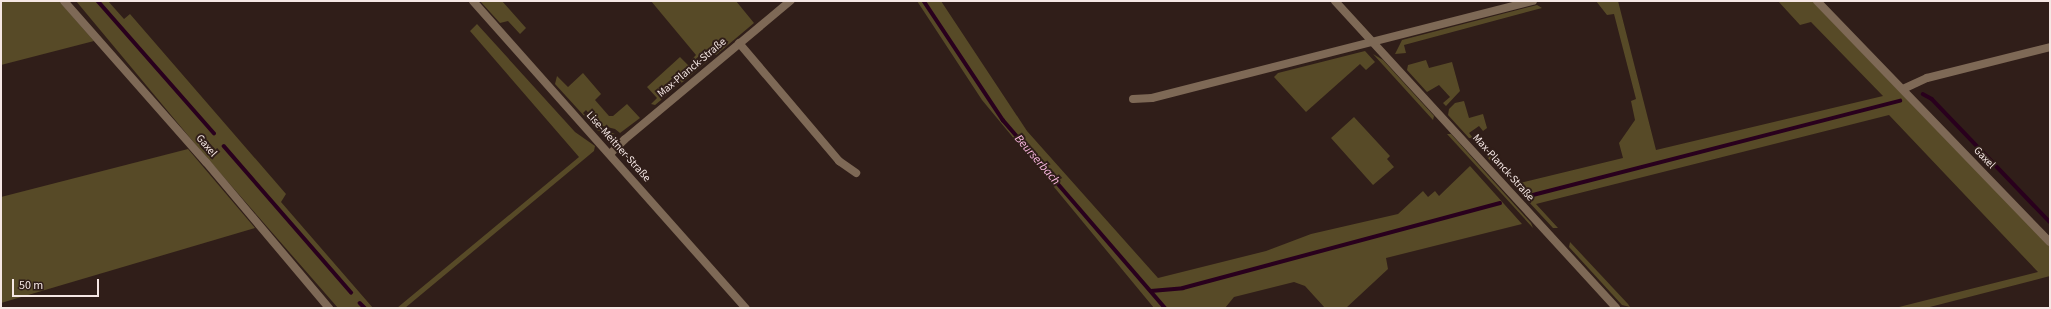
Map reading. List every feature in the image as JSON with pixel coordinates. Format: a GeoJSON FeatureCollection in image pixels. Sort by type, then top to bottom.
{"type":"FeatureCollection","features":[{"type":"Feature","properties":{"kind":"street","name":"Gaxel"},"geometry":{"type":"LineString","coordinates":[[64,1],[206,162],[329,308]]}},
{"type":"Feature","properties":{"kind":"street","name":"Lise-Meitner-Straße"},"geometry":{"type":"LineString","coordinates":[[473,1],[746,308]]}},
{"type":"Feature","properties":{"kind":"street","name":"Max-Planck-Straße"},"geometry":{"type":"LineString","coordinates":[[610,154],[624,140],[790,1]]}},
{"type":"Feature","properties":{"kind":"street","name":"Max-Planck-Straße"},"geometry":{"type":"LineString","coordinates":[[1335,1],[1616,308]]}},
{"type":"Feature","properties":{"kind":"street"},"geometry":{"type":"LineString","coordinates":[[1133,99],[1152,98],[1373,43],[1533,1]]}},
{"type":"Feature","properties":{"kind":"street","name":"Gaxel"},"geometry":{"type":"LineString","coordinates":[[1817,1],[2050,242]]}},
{"type":"Feature","properties":{"kind":"street"},"geometry":{"type":"LineString","coordinates":[[739,43],[839,161],[856,173]]}},
{"type":"Feature","properties":{"kind":"street"},"geometry":{"type":"LineString","coordinates":[[1903,89],[1927,78],[2050,47]]}},
{"type":"Feature","properties":{"kind":"shaded area"},"geometry":{"type":"Polygon","coordinates":[[[1,1],[59,1],[94,41],[1,65],[1,1]]]}},
{"type":"Feature","properties":{"kind":"shaded area"},"geometry":{"type":"Polygon","coordinates":[[[76,1],[108,1],[124,19],[130,14],[286,194],[281,202],[373,308],[338,308],[201,151],[76,1]]]}},
{"type":"Feature","properties":{"kind":"shaded area"},"geometry":{"type":"Polygon","coordinates":[[[480,1],[502,1],[526,28],[520,34],[508,21],[500,23],[480,1]]]}},
{"type":"Feature","properties":{"kind":"shaded area"},"geometry":{"type":"Polygon","coordinates":[[[651,1],[736,1],[754,23],[716,55],[713,53],[704,59],[708,61],[655,105],[651,104],[657,98],[647,87],[680,57],[692,69],[696,66],[691,60],[696,55],[651,1]]]}},
{"type":"Feature","properties":{"kind":"shaded area"},"geometry":{"type":"Polygon","coordinates":[[[917,1],[941,1],[1027,131],[1158,278],[1266,251],[1311,234],[1398,214],[1423,191],[1428,197],[1435,191],[1439,196],[1470,166],[1522,224],[1386,258],[1388,269],[1346,308],[1325,308],[1305,286],[1294,282],[1234,297],[1225,308],[1154,308],[982,100],[917,1]]]}},
{"type":"Feature","properties":{"kind":"shaded area"},"geometry":{"type":"Polygon","coordinates":[[[1596,1],[1618,1],[1656,150],[1883,96],[1811,22],[1800,25],[1778,1],[1812,1],[2050,247],[2050,276],[1926,308],[1895,308],[2038,272],[1889,115],[1536,204],[1558,228],[1553,228],[1486,156],[1486,151],[1516,184],[1623,158],[1619,143],[1635,120],[1631,101],[1636,99],[1614,14],[1607,15],[1596,1]]]}},
{"type":"Feature","properties":{"kind":"shaded area"},"geometry":{"type":"Polygon","coordinates":[[[1537,5],[1542,8],[1404,45],[1406,53],[1395,54],[1402,40],[1537,5]]]}},
{"type":"Feature","properties":{"kind":"shaded area"},"geometry":{"type":"Polygon","coordinates":[[[477,24],[575,132],[595,146],[594,151],[405,308],[397,308],[579,157],[470,31],[477,24]]]}},
{"type":"Feature","properties":{"kind":"shaded area"},"geometry":{"type":"Polygon","coordinates":[[[1365,51],[1375,62],[1366,70],[1360,64],[1306,112],[1274,77],[1278,73],[1365,51]]]}},
{"type":"Feature","properties":{"kind":"shaded area"},"geometry":{"type":"Polygon","coordinates":[[[1373,54],[1383,60],[1434,116],[1433,120],[1373,54]]]}},
{"type":"Feature","properties":{"kind":"shaded area"},"geometry":{"type":"Polygon","coordinates":[[[1426,60],[1429,68],[1452,62],[1460,91],[1446,106],[1443,103],[1450,97],[1439,85],[1427,92],[1407,70],[1408,65],[1426,60]]]}},
{"type":"Feature","properties":{"kind":"shaded area"},"geometry":{"type":"Polygon","coordinates":[[[583,73],[601,94],[595,100],[609,116],[613,116],[627,104],[640,118],[620,133],[615,129],[599,125],[586,110],[583,113],[598,128],[615,134],[605,135],[597,130],[555,84],[557,76],[568,87],[583,73]]]}},
{"type":"Feature","properties":{"kind":"shaded area"},"geometry":{"type":"Polygon","coordinates":[[[1464,101],[1469,118],[1483,114],[1487,128],[1483,131],[1479,126],[1469,133],[1473,138],[1469,138],[1448,115],[1449,109],[1455,103],[1464,101]]]}},
{"type":"Feature","properties":{"kind":"shaded area"},"geometry":{"type":"Polygon","coordinates":[[[1354,117],[1390,156],[1387,159],[1394,167],[1373,185],[1331,138],[1354,117]]]}},
{"type":"Feature","properties":{"kind":"shaded area"},"geometry":{"type":"Polygon","coordinates":[[[1447,134],[1451,134],[1531,223],[1533,228],[1447,134]]]}},
{"type":"Feature","properties":{"kind":"shaded area"},"geometry":{"type":"Polygon","coordinates":[[[188,149],[255,228],[1,303],[1,197],[188,149]]]}},
{"type":"Feature","properties":{"kind":"shaded area"},"geometry":{"type":"Polygon","coordinates":[[[1570,242],[1630,307],[1622,305],[1569,247],[1570,242]]]}},
{"type":"Feature","properties":{"kind":"waterway"},"geometry":{"type":"LineString","coordinates":[[98,1],[214,133]]}},
{"type":"Feature","properties":{"kind":"waterway","name":"Beurserbach"},"geometry":{"type":"LineString","coordinates":[[924,1],[1003,120],[1165,308]]}},
{"type":"Feature","properties":{"kind":"waterway"},"geometry":{"type":"LineString","coordinates":[[1923,94],[1932,99],[2050,222]]}},
{"type":"Feature","properties":{"kind":"waterway"},"geometry":{"type":"LineString","coordinates":[[1533,195],[1900,101]]}},
{"type":"Feature","properties":{"kind":"waterway"},"geometry":{"type":"LineString","coordinates":[[224,146],[351,292]]}},
{"type":"Feature","properties":{"kind":"waterway"},"geometry":{"type":"LineString","coordinates":[[1151,291],[1183,288],[1500,203]]}},
{"type":"Feature","properties":{"kind":"waterway"},"geometry":{"type":"LineString","coordinates":[[360,303],[365,308]]}}]}
